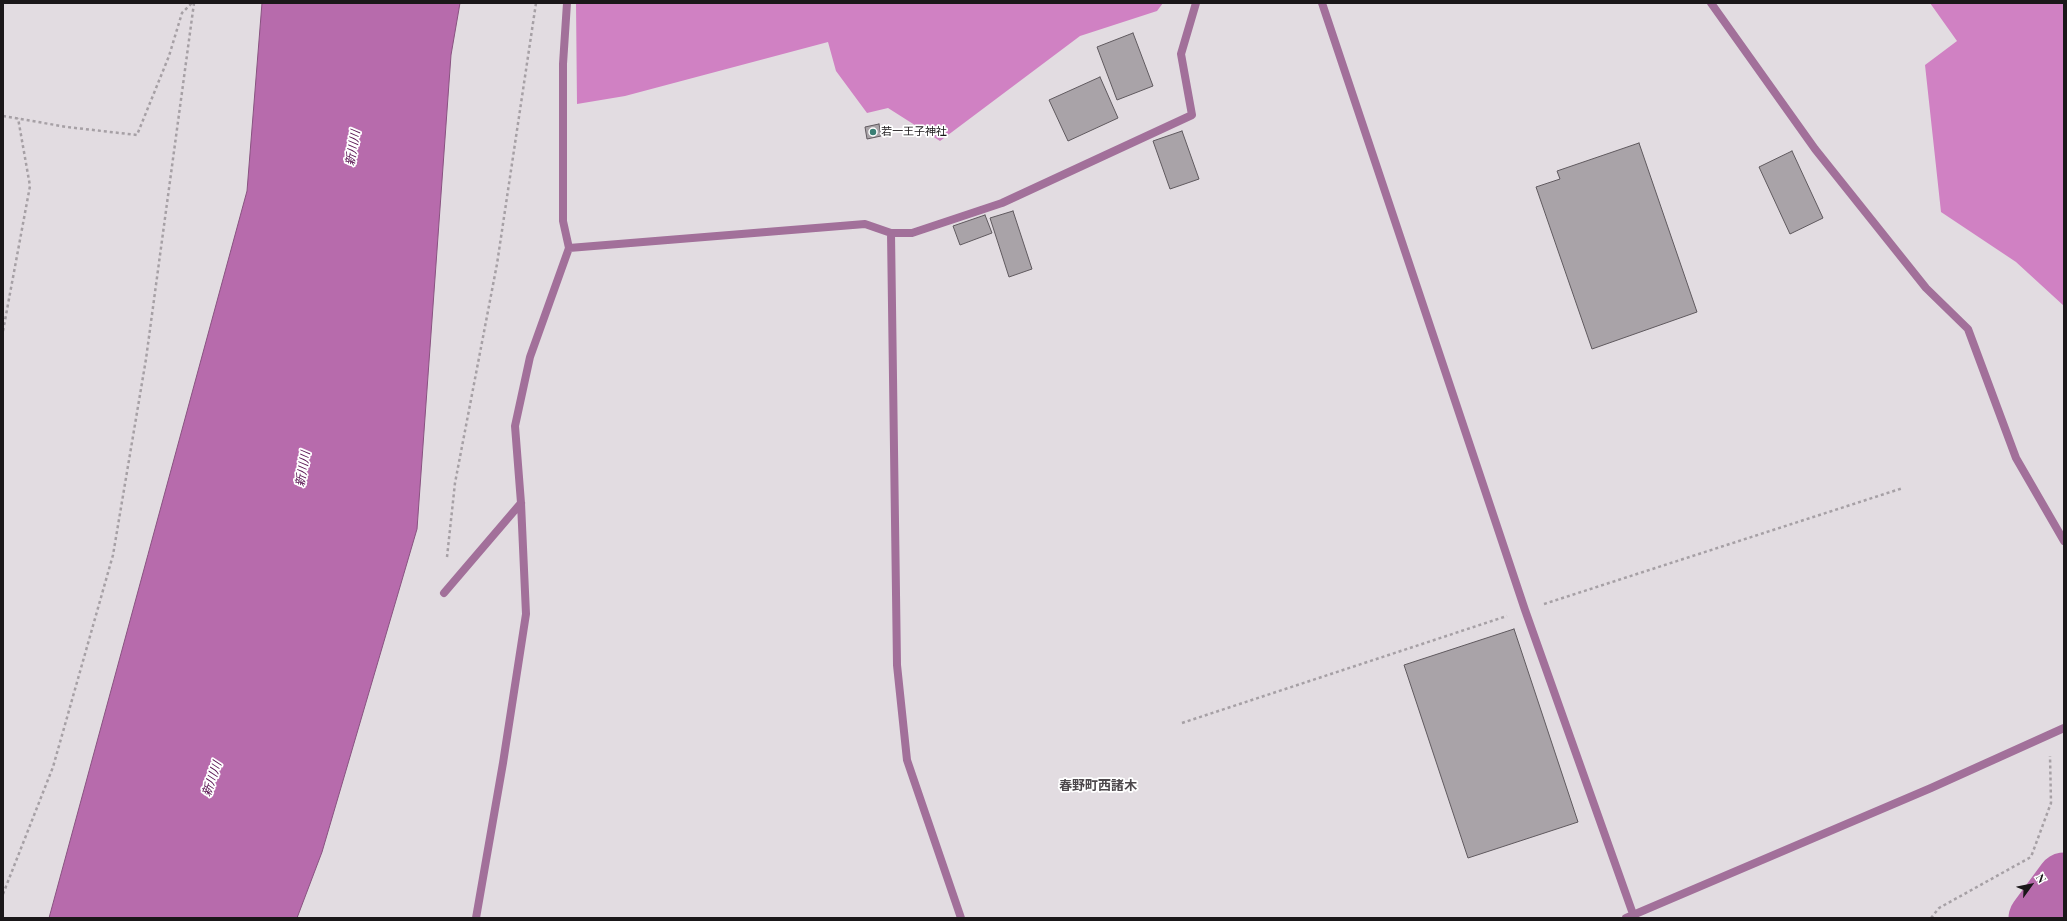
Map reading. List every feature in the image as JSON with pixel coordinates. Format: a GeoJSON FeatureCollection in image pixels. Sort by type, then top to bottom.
{"type":"FeatureCollection","features":[{"type":"Feature","properties":{"kind":"street"},"geometry":{"type":"LineString","coordinates":[[476,918],[503,763],[526,614],[521,503],[515,426],[530,356],[569,248],[563,221],[563,64],[567,3]]}},
{"type":"Feature","properties":{"kind":"street"},"geometry":{"type":"LineString","coordinates":[[569,248],[865,224],[891,233],[912,233],[1002,203],[1192,115],[1181,54],[1196,3]]}},
{"type":"Feature","properties":{"kind":"street"},"geometry":{"type":"LineString","coordinates":[[1322,3],[1629,916],[1931,788],[2064,728]]}},
{"type":"Feature","properties":{"kind":"street"},"geometry":{"type":"LineString","coordinates":[[1711,3],[1815,149],[1926,288],[1968,329],[2016,458],[2064,541]]}},
{"type":"Feature","properties":{"kind":"street"},"geometry":{"type":"LineString","coordinates":[[891,233],[897,644],[907,760],[961,918]]}},
{"type":"Feature","properties":{"kind":"street"},"geometry":{"type":"LineString","coordinates":[[444,593],[521,503]]}},
{"type":"Feature","properties":{"kind":"path"},"geometry":{"type":"LineString","coordinates":[[3,116],[67,127],[137,135],[169,56],[182,13],[193,3]]}},
{"type":"Feature","properties":{"kind":"path"},"geometry":{"type":"LineString","coordinates":[[3,894],[53,767],[113,555],[146,359],[193,3]]}},
{"type":"Feature","properties":{"kind":"path"},"geometry":{"type":"LineString","coordinates":[[444,593],[455,483],[497,264],[536,3]]}},
{"type":"Feature","properties":{"kind":"path"},"geometry":{"type":"LineString","coordinates":[[3,331],[30,186],[18,118]]}},
{"type":"Feature","properties":{"kind":"path"},"geometry":{"type":"LineString","coordinates":[[1182,724],[1525,610],[1903,488]]}},
{"type":"Feature","properties":{"kind":"path"},"geometry":{"type":"LineString","coordinates":[[1931,918],[1939,908],[2031,857],[2051,803],[2049,736]]}},
{"type":"Feature","properties":{"kind":"shaded area"},"geometry":{"type":"Polygon","coordinates":[[[576,3],[1163,3],[1157,11],[1080,36],[940,141],[888,108],[867,113],[836,71],[828,42],[625,96],[577,104],[576,3]]]}},
{"type":"Feature","properties":{"kind":"shaded area"},"geometry":{"type":"Polygon","coordinates":[[[1930,3],[2064,3],[2064,306],[2016,262],[1941,212],[1925,65],[1957,41],[1930,3]]]}},
{"type":"Feature","properties":{"kind":"water","name":"新川川"},"geometry":{"type":"Polygon","coordinates":[[[262,3],[460,3],[451,55],[417,529],[322,852],[297,918],[49,918],[247,191],[262,3]]]}},
{"type":"Feature","properties":{"kind":"building"},"geometry":{"type":"Polygon","coordinates":[[[1133,33],[1153,86],[1117,100],[1097,47],[1133,33]]]}},
{"type":"Feature","properties":{"kind":"building"},"geometry":{"type":"Polygon","coordinates":[[[1100,77],[1118,118],[1068,141],[1049,100],[1100,77]]]}},
{"type":"Feature","properties":{"kind":"building","name":"若一王子神社"},"geometry":{"type":"Polygon","coordinates":[[[879,124],[881,136],[867,139],[865,127],[879,124]]]}},
{"type":"Feature","properties":{"kind":"building"},"geometry":{"type":"Polygon","coordinates":[[[1182,131],[1199,179],[1170,189],[1153,141],[1182,131]]]}},
{"type":"Feature","properties":{"kind":"building"},"geometry":{"type":"Polygon","coordinates":[[[1639,143],[1697,312],[1592,349],[1536,187],[1560,179],[1557,171],[1639,143]]]}},
{"type":"Feature","properties":{"kind":"building"},"geometry":{"type":"Polygon","coordinates":[[[1792,151],[1823,218],[1790,234],[1759,167],[1792,151]]]}},
{"type":"Feature","properties":{"kind":"building"},"geometry":{"type":"Polygon","coordinates":[[[1013,211],[1032,269],[1009,277],[990,218],[1013,211]]]}},
{"type":"Feature","properties":{"kind":"building"},"geometry":{"type":"Polygon","coordinates":[[[985,215],[992,233],[960,245],[953,226],[985,215]]]}},
{"type":"Feature","properties":{"kind":"building"},"geometry":{"type":"Polygon","coordinates":[[[1514,629],[1578,822],[1468,858],[1404,665],[1514,629]]]}},
{"type":"Feature","properties":{"kind":"waterway"},"geometry":{"type":"LineString","coordinates":[[2036,918],[2064,880]]}},
{"type":"Feature","properties":{"kind":"place","name":"若一王子神社"},"geometry":{"type":"Point","coordinates":[873,132]}},
{"type":"Feature","properties":{"kind":"district","name":"春野町西諸木"},"geometry":{"type":"Point","coordinates":[1098,786]}}]}
